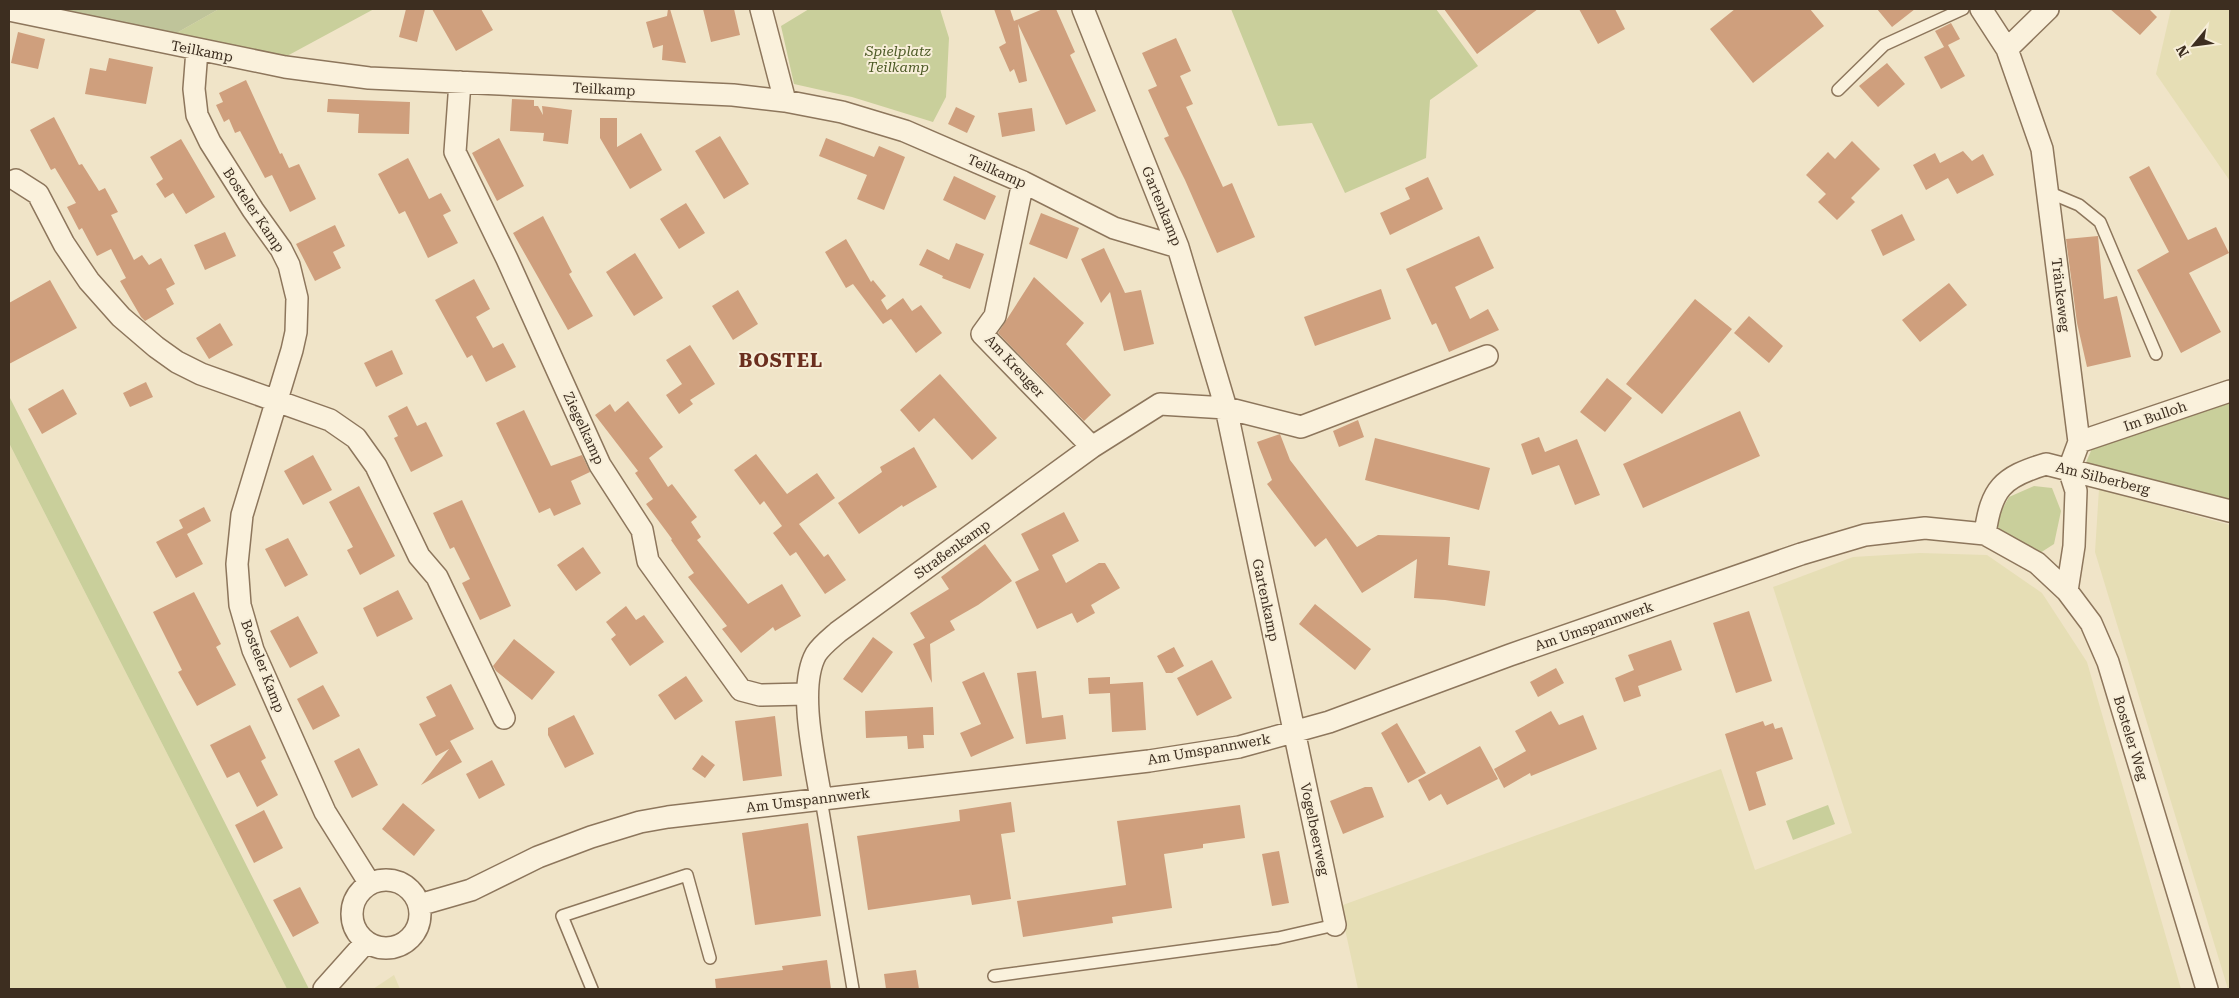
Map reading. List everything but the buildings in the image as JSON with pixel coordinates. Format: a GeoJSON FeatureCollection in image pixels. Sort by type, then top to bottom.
{"type":"FeatureCollection","features":[{"type":"Feature","properties":{"kind":"street"},"geometry":{"type":"LineString","coordinates":[[761,9],[785,101]]}},
{"type":"Feature","properties":{"kind":"street","name":"Gartenkamp"},"geometry":{"type":"LineString","coordinates":[[1083,9],[1178,246],[1226,408],[1294,733]]}},
{"type":"Feature","properties":{"kind":"street","name":"Tränkeweg"},"geometry":{"type":"LineString","coordinates":[[1981,9],[2007,49],[2042,148],[2079,442],[2069,469]]}},
{"type":"Feature","properties":{"kind":"street"},"geometry":{"type":"LineString","coordinates":[[2007,49],[2048,9]]}},
{"type":"Feature","properties":{"kind":"street","name":"Teilkamp"},"geometry":{"type":"LineString","coordinates":[[9,10],[285,67],[368,78],[733,95],[785,101],[842,112],[905,131],[1023,182],[1114,228],[1178,246]]}},
{"type":"Feature","properties":{"kind":"street","name":"Bosteler Kamp"},"geometry":{"type":"LineString","coordinates":[[197,50],[194,89],[197,115],[210,142],[281,249],[294,281],[297,298],[296,332],[242,516],[237,564],[240,605],[253,650],[325,812],[370,884]]}},
{"type":"Feature","properties":{"kind":"street","name":"Ziegelkamp"},"geometry":{"type":"LineString","coordinates":[[460,82],[455,152],[507,259],[600,465],[642,530],[648,561],[740,690],[760,695],[806,694]]}},
{"type":"Feature","properties":{"kind":"street"},"geometry":{"type":"LineString","coordinates":[[16,180],[38,194],[75,264],[105,300],[139,333],[177,362],[201,374],[330,420],[356,438],[376,466],[419,556],[437,577],[504,718]]}},
{"type":"Feature","properties":{"kind":"street","name":"Am Kreuger"},"geometry":{"type":"LineString","coordinates":[[1023,182],[994,316],[982,334],[1092,447]]}},
{"type":"Feature","properties":{"kind":"street"},"geometry":{"type":"LineString","coordinates":[[1226,408],[1301,427],[1487,356]]}},
{"type":"Feature","properties":{"kind":"street","name":"Im Bulloh"},"geometry":{"type":"LineString","coordinates":[[2079,442],[2230,391]]}},
{"type":"Feature","properties":{"kind":"street","name":"Straßenkamp"},"geometry":{"type":"LineString","coordinates":[[821,799],[806,694],[809,673],[816,654],[826,642],[1092,447],[1160,404],[1226,408]]}},
{"type":"Feature","properties":{"kind":"street","name":"Am Silberberg"},"geometry":{"type":"LineString","coordinates":[[1985,534],[1989,508],[1999,488],[2021,471],[2046,464],[2230,511]]}},
{"type":"Feature","properties":{"kind":"street"},"geometry":{"type":"LineString","coordinates":[[2067,591],[2074,546],[2076,491],[2069,469]]}},
{"type":"Feature","properties":{"kind":"street","name":"Am Umspannwerk"},"geometry":{"type":"LineString","coordinates":[[419,905],[471,890],[563,847],[640,822],[668,817],[1149,761],[1239,747],[1294,733],[1657,604],[1865,534],[1925,528],[1985,534]]}},
{"type":"Feature","properties":{"kind":"street","name":"Bosteler Weg"},"geometry":{"type":"LineString","coordinates":[[1985,534],[2036,562],[2067,591],[2091,623],[2108,662],[2207,989]]}},
{"type":"Feature","properties":{"kind":"street","name":"Vogelbeerweg"},"geometry":{"type":"LineString","coordinates":[[1294,733],[1335,925]]}},
{"type":"Feature","properties":{"kind":"street"},"geometry":{"type":"LineString","coordinates":[[379,881],[399,883],[408,888],[419,905],[418,926],[406,942],[396,947],[375,947],[366,942],[358,934],[353,923],[354,901],[361,891],[370,884],[379,881]]}},
{"type":"Feature","properties":{"kind":"street"},"geometry":{"type":"LineString","coordinates":[[324,989],[366,942]]}},
{"type":"Feature","properties":{"kind":"lane"},"geometry":{"type":"LineString","coordinates":[[1838,90],[1884,45],[1963,9]]}},
{"type":"Feature","properties":{"kind":"lane"},"geometry":{"type":"LineString","coordinates":[[2048,192],[2079,205],[2100,222],[2156,354]]}},
{"type":"Feature","properties":{"kind":"lane"},"geometry":{"type":"LineString","coordinates":[[821,799],[853,989]]}},
{"type":"Feature","properties":{"kind":"lane"},"geometry":{"type":"LineString","coordinates":[[592,989],[562,916],[687,875],[710,958]]}},
{"type":"Feature","properties":{"kind":"lane"},"geometry":{"type":"LineString","coordinates":[[994,976],[1278,938],[1335,925]]}},
{"type":"Feature","properties":{"kind":"shaded area"},"geometry":{"type":"Polygon","coordinates":[[[2171,9],[2230,9],[2230,181],[2156,74],[2171,9]]]}},
{"type":"Feature","properties":{"kind":"shaded area"},"geometry":{"type":"Polygon","coordinates":[[[9,443],[287,989],[9,989],[9,443]]]}},
{"type":"Feature","properties":{"kind":"shaded area"},"geometry":{"type":"Polygon","coordinates":[[[2099,489],[2230,525],[2230,989],[2228,989],[2095,552],[2099,489]]]}},
{"type":"Feature","properties":{"kind":"shaded area"},"geometry":{"type":"Polygon","coordinates":[[[1920,553],[1987,555],[2042,593],[2087,662],[2181,989],[1358,989],[1340,906],[1721,769],[1755,870],[1852,833],[1773,587],[1853,557],[1920,553]]]}},
{"type":"Feature","properties":{"kind":"shaded area"},"geometry":{"type":"Polygon","coordinates":[[[394,975],[400,989],[373,989],[394,975]]]}},
{"type":"Feature","properties":{"kind":"green space"},"geometry":{"type":"Polygon","coordinates":[[[35,9],[219,9],[173,35],[35,9]]]}},
{"type":"Feature","properties":{"kind":"green space"},"geometry":{"type":"Polygon","coordinates":[[[219,9],[374,9],[287,56],[173,35],[219,9]]]}},
{"type":"Feature","properties":{"kind":"green space","name":"Spielplatz Teilkamp"},"geometry":{"type":"Polygon","coordinates":[[[809,9],[940,9],[949,38],[946,97],[933,122],[852,97],[794,84],[781,26],[809,9]]]}},
{"type":"Feature","properties":{"kind":"green space"},"geometry":{"type":"Polygon","coordinates":[[[1231,9],[1436,9],[1478,66],[1430,100],[1426,158],[1345,193],[1312,123],[1278,126],[1231,9]]]}},
{"type":"Feature","properties":{"kind":"green space"},"geometry":{"type":"Polygon","coordinates":[[[9,396],[309,989],[287,989],[9,443],[9,396]]]}},
{"type":"Feature","properties":{"kind":"green space"},"geometry":{"type":"Polygon","coordinates":[[[2230,402],[2230,505],[2085,465],[2093,446],[2230,402]]]}},
{"type":"Feature","properties":{"kind":"green space"},"geometry":{"type":"Polygon","coordinates":[[[2034,486],[2052,488],[2061,511],[2054,544],[2040,553],[2013,547],[1994,524],[2009,497],[2034,486]]]}},
{"type":"Feature","properties":{"kind":"green space"},"geometry":{"type":"Polygon","coordinates":[[[1828,805],[1835,824],[1793,840],[1786,821],[1828,805]]]}},
{"type":"Feature","properties":{"kind":"district","name":"BOSTEL"},"geometry":{"type":"Point","coordinates":[781,360]}}]}
